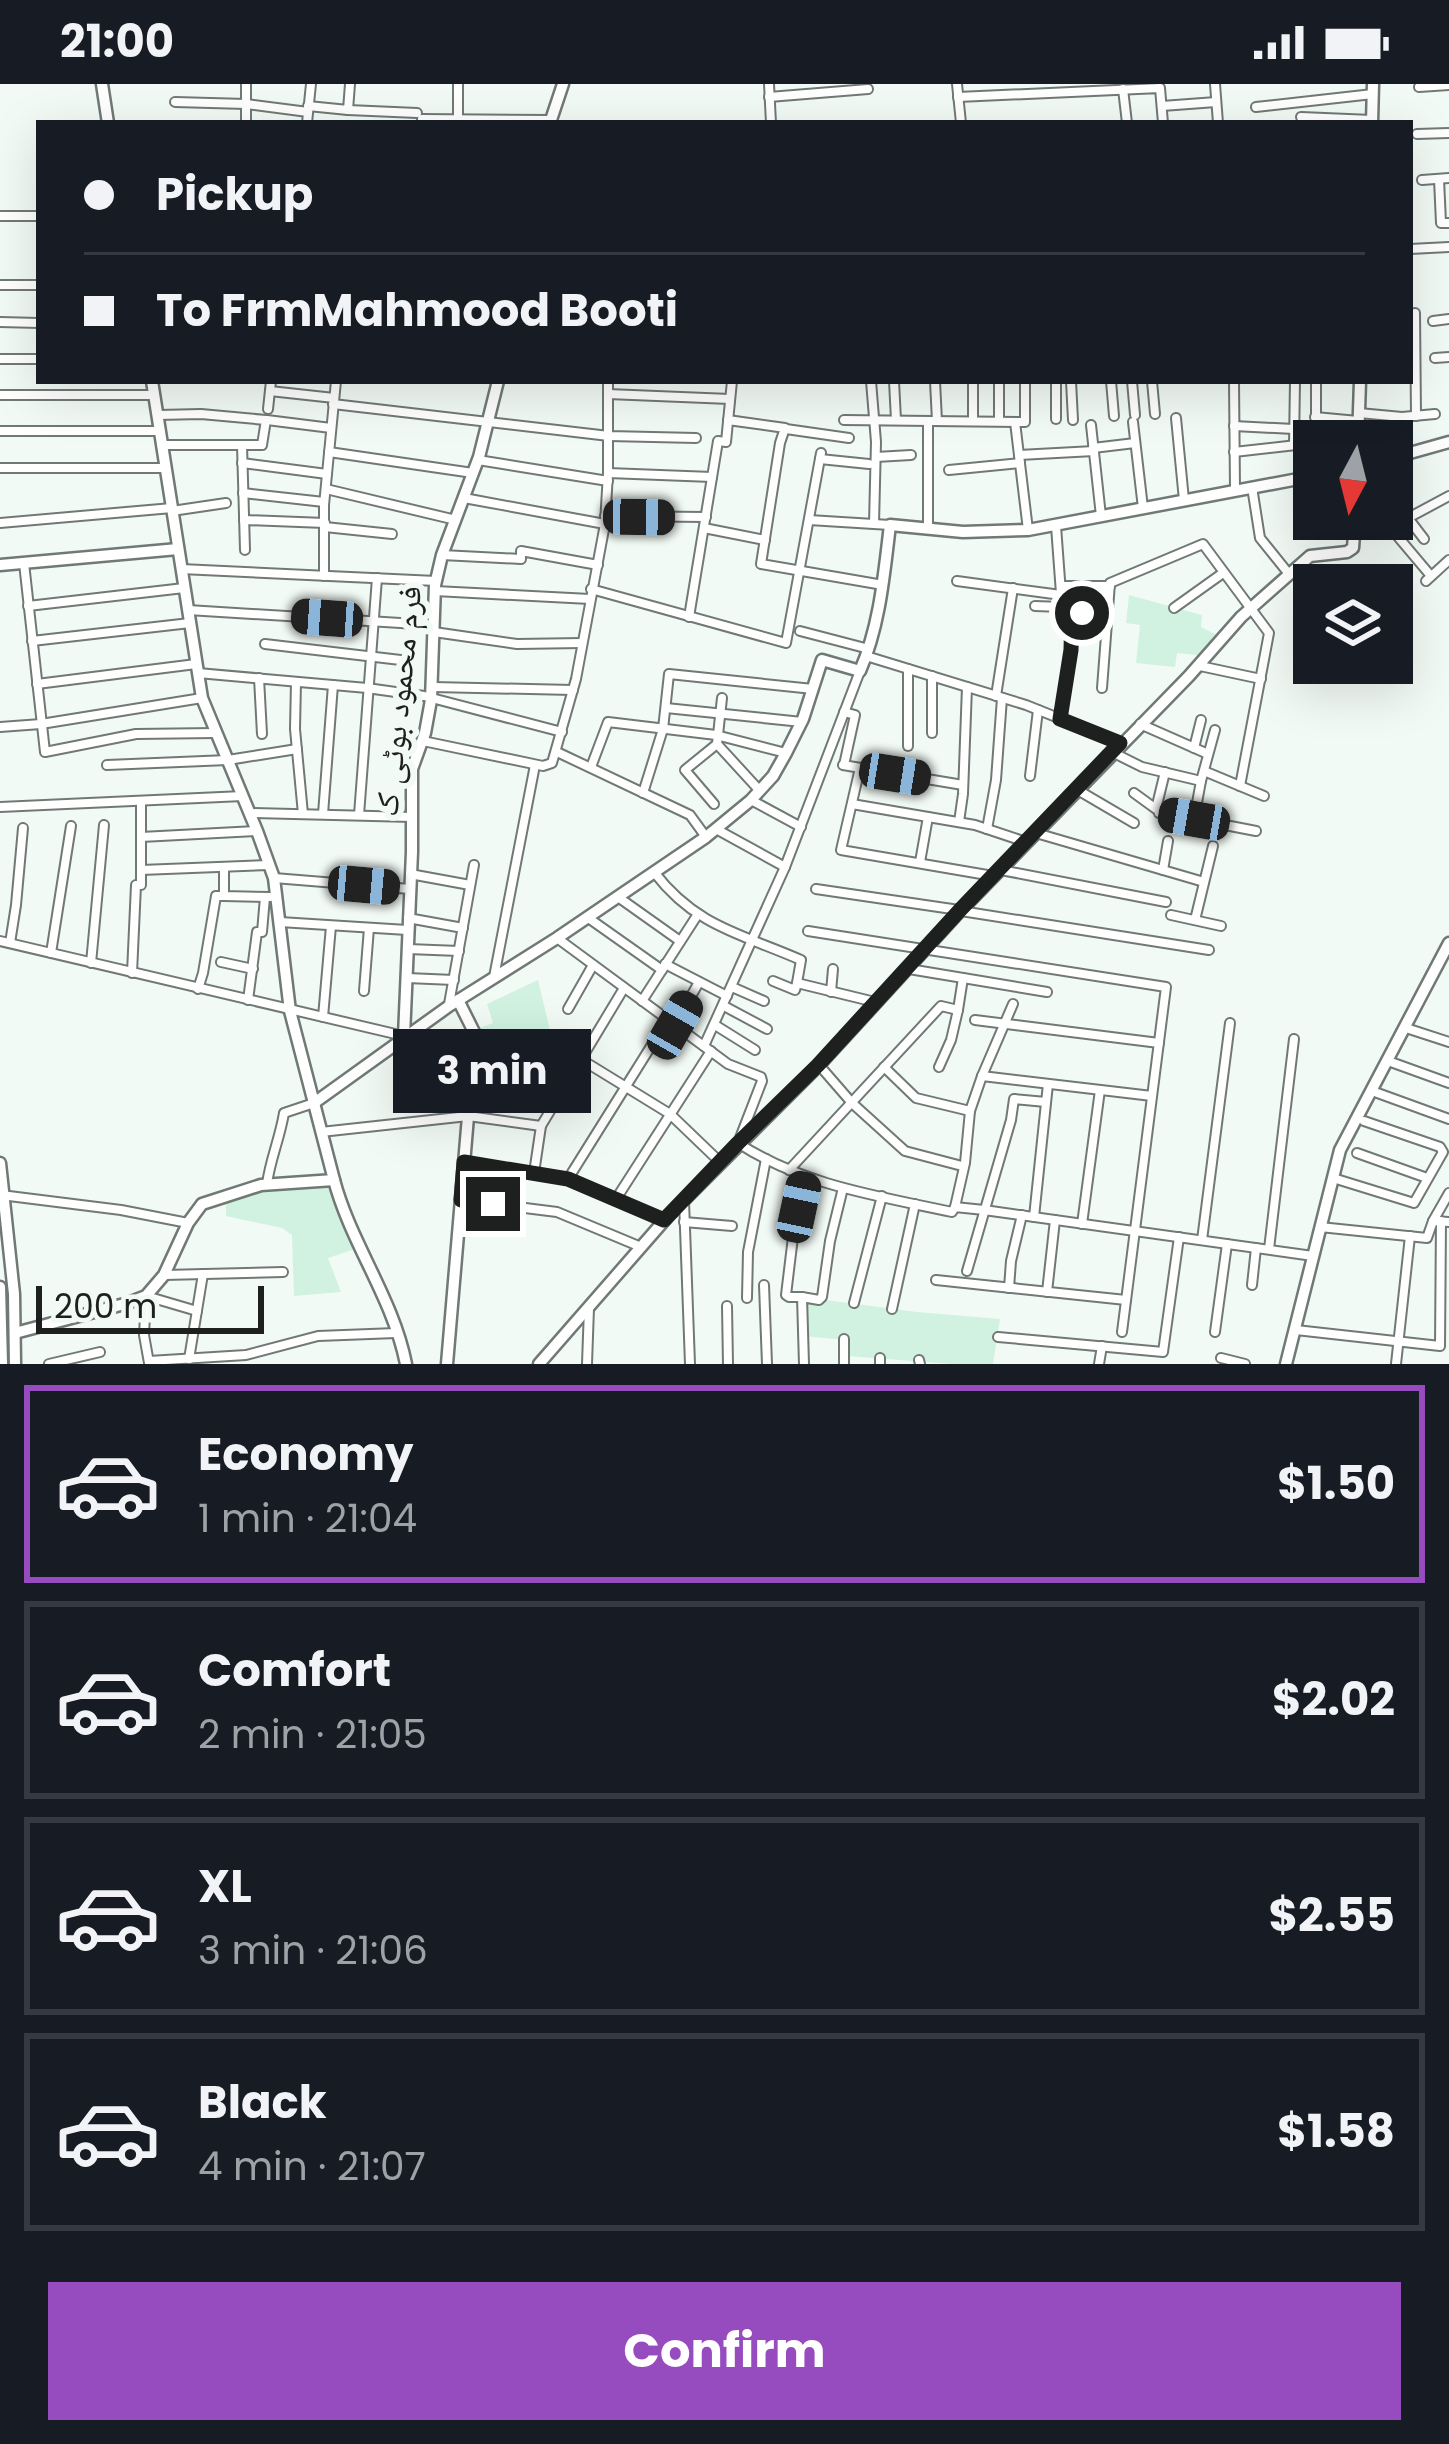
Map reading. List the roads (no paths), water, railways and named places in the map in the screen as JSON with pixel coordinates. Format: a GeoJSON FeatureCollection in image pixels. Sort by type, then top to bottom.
{"type":"FeatureCollection","features":[{"type":"Feature","properties":{"kind":"street"},"geometry":{"type":"LineString","coordinates":[[102,84],[108,120]]}},
{"type":"Feature","properties":{"kind":"street"},"geometry":{"type":"LineString","coordinates":[[246,84],[246,120]]}},
{"type":"Feature","properties":{"kind":"street"},"geometry":{"type":"LineString","coordinates":[[307,120],[310,84]]}},
{"type":"Feature","properties":{"kind":"street"},"geometry":{"type":"LineString","coordinates":[[348,110],[350,84]]}},
{"type":"Feature","properties":{"kind":"street"},"geometry":{"type":"LineString","coordinates":[[458,84],[458,119]]}},
{"type":"Feature","properties":{"kind":"street"},"geometry":{"type":"LineString","coordinates":[[552,120],[563,84]]}},
{"type":"Feature","properties":{"kind":"street"},"geometry":{"type":"LineString","coordinates":[[770,84],[771,120]]}},
{"type":"Feature","properties":{"kind":"street"},"geometry":{"type":"LineString","coordinates":[[957,84],[961,120]]}},
{"type":"Feature","properties":{"kind":"street"},"geometry":{"type":"LineString","coordinates":[[1215,84],[1218,120]]}},
{"type":"Feature","properties":{"kind":"street"},"geometry":{"type":"LineString","coordinates":[[1419,87],[1449,85]]}},
{"type":"Feature","properties":{"kind":"street"},"geometry":{"type":"LineString","coordinates":[[958,97],[1160,88],[1163,120]]}},
{"type":"Feature","properties":{"kind":"street"},"geometry":{"type":"LineString","coordinates":[[769,97],[868,89]]}},
{"type":"Feature","properties":{"kind":"street"},"geometry":{"type":"LineString","coordinates":[[1124,89],[1127,120]]}},
{"type":"Feature","properties":{"kind":"street"},"geometry":{"type":"LineString","coordinates":[[1256,107],[1373,89],[1372,120]]}},
{"type":"Feature","properties":{"kind":"street"},"geometry":{"type":"LineString","coordinates":[[1162,106],[1216,102]]}},
{"type":"Feature","properties":{"kind":"street"},"geometry":{"type":"LineString","coordinates":[[1301,102],[1301,120]]}},
{"type":"Feature","properties":{"kind":"street"},"geometry":{"type":"LineString","coordinates":[[175,103],[489,120]]}},
{"type":"Feature","properties":{"kind":"street"},"geometry":{"type":"LineString","coordinates":[[1417,134],[1449,133]]}},
{"type":"Feature","properties":{"kind":"street"},"geometry":{"type":"LineString","coordinates":[[1422,180],[1444,178],[1441,223],[1449,223]]}},
{"type":"Feature","properties":{"kind":"street"},"geometry":{"type":"LineString","coordinates":[[0,216],[36,216]]}},
{"type":"Feature","properties":{"kind":"street"},"geometry":{"type":"LineString","coordinates":[[1413,249],[1449,247]]}},
{"type":"Feature","properties":{"kind":"street"},"geometry":{"type":"LineString","coordinates":[[0,285],[36,285]]}},
{"type":"Feature","properties":{"kind":"street"},"geometry":{"type":"LineString","coordinates":[[1415,313],[1416,416]]}},
{"type":"Feature","properties":{"kind":"street"},"geometry":{"type":"LineString","coordinates":[[1433,321],[1449,320]]}},
{"type":"Feature","properties":{"kind":"street"},"geometry":{"type":"LineString","coordinates":[[0,322],[36,323]]}},
{"type":"Feature","properties":{"kind":"street"},"geometry":{"type":"LineString","coordinates":[[1435,358],[1449,357]]}},
{"type":"Feature","properties":{"kind":"street"},"geometry":{"type":"LineString","coordinates":[[0,359],[36,359]]}},
{"type":"Feature","properties":{"kind":"street"},"geometry":{"type":"LineString","coordinates":[[152,384],[202,698],[274,878],[262,932],[257,932],[248,1000]]}},
{"type":"Feature","properties":{"kind":"street"},"geometry":{"type":"LineString","coordinates":[[324,576],[324,502],[336,384]]}},
{"type":"Feature","properties":{"kind":"street","name":"فرم محمود بوٹی ک"},"geometry":{"type":"LineString","coordinates":[[404,1036],[412,769],[432,693],[436,585],[497,384]]}},
{"type":"Feature","properties":{"kind":"street"},"geometry":{"type":"LineString","coordinates":[[422,741],[535,765],[552,763],[573,690],[605,520],[608,384]]}},
{"type":"Feature","properties":{"kind":"street"},"geometry":{"type":"LineString","coordinates":[[689,616],[718,441],[726,442],[732,384]]}},
{"type":"Feature","properties":{"kind":"street"},"geometry":{"type":"LineString","coordinates":[[871,384],[874,524]]}},
{"type":"Feature","properties":{"kind":"street"},"geometry":{"type":"LineString","coordinates":[[894,384],[896,420]]}},
{"type":"Feature","properties":{"kind":"street"},"geometry":{"type":"LineString","coordinates":[[928,530],[935,384]]}},
{"type":"Feature","properties":{"kind":"street"},"geometry":{"type":"LineString","coordinates":[[974,384],[974,421]]}},
{"type":"Feature","properties":{"kind":"street"},"geometry":{"type":"LineString","coordinates":[[999,384],[999,421]]}},
{"type":"Feature","properties":{"kind":"street"},"geometry":{"type":"LineString","coordinates":[[844,420],[1024,422],[1024,384]]}},
{"type":"Feature","properties":{"kind":"street"},"geometry":{"type":"LineString","coordinates":[[1056,384],[1056,418]]}},
{"type":"Feature","properties":{"kind":"street"},"geometry":{"type":"LineString","coordinates":[[1071,384],[1073,420]]}},
{"type":"Feature","properties":{"kind":"street"},"geometry":{"type":"LineString","coordinates":[[1111,384],[1114,416]]}},
{"type":"Feature","properties":{"kind":"street"},"geometry":{"type":"LineString","coordinates":[[1132,384],[1143,510]]}},
{"type":"Feature","properties":{"kind":"street"},"geometry":{"type":"LineString","coordinates":[[1152,384],[1155,414]]}},
{"type":"Feature","properties":{"kind":"street"},"geometry":{"type":"LineString","coordinates":[[1234,384],[1235,490]]}},
{"type":"Feature","properties":{"kind":"street"},"geometry":{"type":"LineString","coordinates":[[1294,420],[1295,384]]}},
{"type":"Feature","properties":{"kind":"street"},"geometry":{"type":"LineString","coordinates":[[1316,384],[1315,420],[1435,414]]}},
{"type":"Feature","properties":{"kind":"street"},"geometry":{"type":"LineString","coordinates":[[1359,420],[1360,384]]}},
{"type":"Feature","properties":{"kind":"street"},"geometry":{"type":"LineString","coordinates":[[0,431],[262,446],[271,386],[333,401],[609,436],[696,438]]}},
{"type":"Feature","properties":{"kind":"street"},"geometry":{"type":"LineString","coordinates":[[608,394],[730,399]]}},
{"type":"Feature","properties":{"kind":"street"},"geometry":{"type":"LineString","coordinates":[[0,395],[154,395]]}},
{"type":"Feature","properties":{"kind":"street"},"geometry":{"type":"LineString","coordinates":[[158,415],[267,415],[331,428]]}},
{"type":"Feature","properties":{"kind":"street"},"geometry":{"type":"LineString","coordinates":[[1177,418],[1184,500]]}},
{"type":"Feature","properties":{"kind":"street"},"geometry":{"type":"LineString","coordinates":[[728,420],[849,437]]}},
{"type":"Feature","properties":{"kind":"street"},"geometry":{"type":"LineString","coordinates":[[1015,422],[1028,530]]}},
{"type":"Feature","properties":{"kind":"street"},"geometry":{"type":"LineString","coordinates":[[1091,425],[1102,518]]}},
{"type":"Feature","properties":{"kind":"street"},"geometry":{"type":"LineString","coordinates":[[1234,426],[1293,429]]}},
{"type":"Feature","properties":{"kind":"street"},"geometry":{"type":"LineString","coordinates":[[785,428],[761,564],[883,585]]}},
{"type":"Feature","properties":{"kind":"street"},"geometry":{"type":"LineString","coordinates":[[1413,452],[1449,442]]}},
{"type":"Feature","properties":{"kind":"street"},"geometry":{"type":"LineString","coordinates":[[949,470],[1136,443]]}},
{"type":"Feature","properties":{"kind":"street"},"geometry":{"type":"LineString","coordinates":[[242,445],[245,550]]}},
{"type":"Feature","properties":{"kind":"street"},"geometry":{"type":"LineString","coordinates":[[1234,452],[1293,445]]}},
{"type":"Feature","properties":{"kind":"street"},"geometry":{"type":"LineString","coordinates":[[329,452],[608,477],[712,477]]}},
{"type":"Feature","properties":{"kind":"street"},"geometry":{"type":"LineString","coordinates":[[181,569],[590,594],[786,643],[820,456],[872,460],[911,455]]}},
{"type":"Feature","properties":{"kind":"street"},"geometry":{"type":"LineString","coordinates":[[242,463],[327,474]]}},
{"type":"Feature","properties":{"kind":"street"},"geometry":{"type":"LineString","coordinates":[[0,468],[166,468]]}},
{"type":"Feature","properties":{"kind":"street"},"geometry":{"type":"LineString","coordinates":[[808,520],[928,530],[1028,530],[1293,480]]}},
{"type":"Feature","properties":{"kind":"street"},"geometry":{"type":"LineString","coordinates":[[1252,487],[1260,538],[1289,574]]}},
{"type":"Feature","properties":{"kind":"street"},"geometry":{"type":"LineString","coordinates":[[326,489],[456,520]]}},
{"type":"Feature","properties":{"kind":"street"},"geometry":{"type":"LineString","coordinates":[[243,493],[324,502]]}},
{"type":"Feature","properties":{"kind":"street"},"geometry":{"type":"LineString","coordinates":[[1424,539],[1408,518],[1449,496]]}},
{"type":"Feature","properties":{"kind":"street"},"geometry":{"type":"LineString","coordinates":[[464,498],[605,520],[705,522],[765,540]]}},
{"type":"Feature","properties":{"kind":"street"},"geometry":{"type":"LineString","coordinates":[[0,524],[226,503]]}},
{"type":"Feature","properties":{"kind":"street"},"geometry":{"type":"LineString","coordinates":[[244,520],[392,533]]}},
{"type":"Feature","properties":{"kind":"street"},"geometry":{"type":"LineString","coordinates":[[616,1199],[707,1049],[785,867],[868,652],[890,525]]}},
{"type":"Feature","properties":{"kind":"street"},"geometry":{"type":"LineString","coordinates":[[1035,606],[1062,608],[1056,526]]}},
{"type":"Feature","properties":{"kind":"street"},"geometry":{"type":"LineString","coordinates":[[539,1364],[683,1199],[818,1065],[1250,610],[1310,556],[1351,550],[1354,540]]}},
{"type":"Feature","properties":{"kind":"street"},"geometry":{"type":"LineString","coordinates":[[1399,540],[1429,579],[1449,560]]}},
{"type":"Feature","properties":{"kind":"street"},"geometry":{"type":"LineString","coordinates":[[1102,688],[1110,584],[1203,544],[1269,633],[1240,786]]}},
{"type":"Feature","properties":{"kind":"street"},"geometry":{"type":"LineString","coordinates":[[0,565],[178,549]]}},
{"type":"Feature","properties":{"kind":"street"},"geometry":{"type":"LineString","coordinates":[[442,555],[521,559],[521,551],[598,565]]}},
{"type":"Feature","properties":{"kind":"street"},"geometry":{"type":"LineString","coordinates":[[24,563],[45,752],[136,734],[215,733]]}},
{"type":"Feature","properties":{"kind":"street"},"geometry":{"type":"LineString","coordinates":[[1174,608],[1223,573]]}},
{"type":"Feature","properties":{"kind":"street"},"geometry":{"type":"LineString","coordinates":[[359,815],[377,578]]}},
{"type":"Feature","properties":{"kind":"street"},"geometry":{"type":"LineString","coordinates":[[956,581],[1061,590],[1110,586]]}},
{"type":"Feature","properties":{"kind":"street"},"geometry":{"type":"LineString","coordinates":[[1060,719],[1072,612],[1082,613],[1083,586]]}},
{"type":"Feature","properties":{"kind":"street"},"geometry":{"type":"LineString","coordinates":[[28,606],[184,588]]}},
{"type":"Feature","properties":{"kind":"street"},"geometry":{"type":"LineString","coordinates":[[987,829],[997,780],[999,697],[1012,588]]}},
{"type":"Feature","properties":{"kind":"street"},"geometry":{"type":"LineString","coordinates":[[32,641],[189,616],[373,621],[517,644],[582,643]]}},
{"type":"Feature","properties":{"kind":"street"},"geometry":{"type":"LineString","coordinates":[[800,631],[1038,710],[1116,747],[1142,767],[1202,776],[1264,796]]}},
{"type":"Feature","properties":{"kind":"street"},"geometry":{"type":"LineString","coordinates":[[265,644],[409,662]]}},
{"type":"Feature","properties":{"kind":"street"},"geometry":{"type":"LineString","coordinates":[[267,1184],[284,1113],[314,1103],[404,1036],[711,833],[773,776],[802,722],[822,660],[860,671]]}},
{"type":"Feature","properties":{"kind":"street"},"geometry":{"type":"LineString","coordinates":[[1198,666],[1262,679]]}},
{"type":"Feature","properties":{"kind":"street"},"geometry":{"type":"LineString","coordinates":[[36,685],[197,668],[424,697],[432,693],[573,690]]}},
{"type":"Feature","properties":{"kind":"street"},"geometry":{"type":"LineString","coordinates":[[908,669],[908,746]]}},
{"type":"Feature","properties":{"kind":"street"},"geometry":{"type":"LineString","coordinates":[[643,793],[663,729],[669,674],[813,689]]}},
{"type":"Feature","properties":{"kind":"street"},"geometry":{"type":"LineString","coordinates":[[932,676],[932,733]]}},
{"type":"Feature","properties":{"kind":"street"},"geometry":{"type":"LineString","coordinates":[[259,678],[262,734]]}},
{"type":"Feature","properties":{"kind":"street"},"geometry":{"type":"LineString","coordinates":[[296,682],[303,814]]}},
{"type":"Feature","properties":{"kind":"street"},"geometry":{"type":"LineString","coordinates":[[323,814],[332,685]]}},
{"type":"Feature","properties":{"kind":"street"},"geometry":{"type":"LineString","coordinates":[[959,822],[967,687]]}},
{"type":"Feature","properties":{"kind":"street"},"geometry":{"type":"LineString","coordinates":[[432,693],[562,732]]}},
{"type":"Feature","properties":{"kind":"street"},"geometry":{"type":"LineString","coordinates":[[0,728],[202,698]]}},
{"type":"Feature","properties":{"kind":"street"},"geometry":{"type":"LineString","coordinates":[[714,804],[685,770],[716,740],[722,698]]}},
{"type":"Feature","properties":{"kind":"street"},"geometry":{"type":"LineString","coordinates":[[665,707],[802,722]]}},
{"type":"Feature","properties":{"kind":"street"},"geometry":{"type":"LineString","coordinates":[[1030,776],[1038,710]]}},
{"type":"Feature","properties":{"kind":"street"},"geometry":{"type":"LineString","coordinates":[[844,712],[855,715],[844,765],[963,785]]}},
{"type":"Feature","properties":{"kind":"street"},"geometry":{"type":"LineString","coordinates":[[1194,748],[1201,720]]}},
{"type":"Feature","properties":{"kind":"street"},"geometry":{"type":"LineString","coordinates":[[591,767],[608,722],[786,753]]}},
{"type":"Feature","properties":{"kind":"street"},"geometry":{"type":"LineString","coordinates":[[1140,724],[1208,754]]}},
{"type":"Feature","properties":{"kind":"street"},"geometry":{"type":"LineString","coordinates":[[1194,819],[1215,730]]}},
{"type":"Feature","properties":{"kind":"street"},"geometry":{"type":"LineString","coordinates":[[716,740],[755,796],[801,827]]}},
{"type":"Feature","properties":{"kind":"street"},"geometry":{"type":"LineString","coordinates":[[106,765],[228,760],[297,749]]}},
{"type":"Feature","properties":{"kind":"street"},"geometry":{"type":"LineString","coordinates":[[556,752],[690,815],[711,833],[785,867]]}},
{"type":"Feature","properties":{"kind":"street"},"geometry":{"type":"LineString","coordinates":[[494,976],[535,765]]}},
{"type":"Feature","properties":{"kind":"street"},"geometry":{"type":"LineString","coordinates":[[860,768],[842,850],[1166,902]]}},
{"type":"Feature","properties":{"kind":"street"},"geometry":{"type":"LineString","coordinates":[[1134,793],[1156,809],[1165,772]]}},
{"type":"Feature","properties":{"kind":"street"},"geometry":{"type":"LineString","coordinates":[[1076,789],[1135,823]]}},
{"type":"Feature","properties":{"kind":"street"},"geometry":{"type":"LineString","coordinates":[[0,807],[243,796]]}},
{"type":"Feature","properties":{"kind":"street"},"geometry":{"type":"LineString","coordinates":[[132,973],[136,885],[141,885],[141,801]]}},
{"type":"Feature","properties":{"kind":"street"},"geometry":{"type":"LineString","coordinates":[[852,804],[1030,837],[1204,882]]}},
{"type":"Feature","properties":{"kind":"street"},"geometry":{"type":"LineString","coordinates":[[250,813],[412,817]]}},
{"type":"Feature","properties":{"kind":"street"},"geometry":{"type":"LineString","coordinates":[[1159,813],[1256,831]]}},
{"type":"Feature","properties":{"kind":"street"},"geometry":{"type":"LineString","coordinates":[[920,862],[928,817]]}},
{"type":"Feature","properties":{"kind":"street"},"geometry":{"type":"LineString","coordinates":[[91,963],[104,825]]}},
{"type":"Feature","properties":{"kind":"street"},"geometry":{"type":"LineString","coordinates":[[51,953],[70,826]]}},
{"type":"Feature","properties":{"kind":"street"},"geometry":{"type":"LineString","coordinates":[[23,828],[16,905],[5,942],[404,1036]]}},
{"type":"Feature","properties":{"kind":"street"},"geometry":{"type":"LineString","coordinates":[[141,837],[257,831]]}},
{"type":"Feature","properties":{"kind":"street"},"geometry":{"type":"LineString","coordinates":[[1163,870],[1168,841]]}},
{"type":"Feature","properties":{"kind":"street"},"geometry":{"type":"LineString","coordinates":[[1195,920],[1213,846]]}},
{"type":"Feature","properties":{"kind":"street"},"geometry":{"type":"LineString","coordinates":[[141,871],[269,865]]}},
{"type":"Feature","properties":{"kind":"street"},"geometry":{"type":"LineString","coordinates":[[447,1364],[475,1034],[454,1003],[454,980],[474,865]]}},
{"type":"Feature","properties":{"kind":"street"},"geometry":{"type":"LineString","coordinates":[[224,867],[224,896]]}},
{"type":"Feature","properties":{"kind":"street"},"geometry":{"type":"LineString","coordinates":[[654,872],[671,894],[698,914],[753,943],[801,960],[795,991],[772,981]]}},
{"type":"Feature","properties":{"kind":"street"},"geometry":{"type":"LineString","coordinates":[[410,874],[470,885]]}},
{"type":"Feature","properties":{"kind":"street"},"geometry":{"type":"LineString","coordinates":[[274,878],[410,889]]}},
{"type":"Feature","properties":{"kind":"street"},"geometry":{"type":"LineString","coordinates":[[816,889],[1209,950]]}},
{"type":"Feature","properties":{"kind":"street"},"geometry":{"type":"LineString","coordinates":[[198,989],[216,896],[271,897]]}},
{"type":"Feature","properties":{"kind":"street"},"geometry":{"type":"LineString","coordinates":[[271,897],[280,922],[290,1011],[343,1215],[377,1280],[406,1364]]}},
{"type":"Feature","properties":{"kind":"street"},"geometry":{"type":"LineString","coordinates":[[617,897],[680,941]]}},
{"type":"Feature","properties":{"kind":"street"},"geometry":{"type":"LineString","coordinates":[[642,1000],[698,914]]}},
{"type":"Feature","properties":{"kind":"street"},"geometry":{"type":"LineString","coordinates":[[1171,915],[1221,926]]}},
{"type":"Feature","properties":{"kind":"street"},"geometry":{"type":"LineString","coordinates":[[587,917],[664,967],[728,996],[767,1029]]}},
{"type":"Feature","properties":{"kind":"street"},"geometry":{"type":"LineString","coordinates":[[280,922],[463,928]]}},
{"type":"Feature","properties":{"kind":"street"},"geometry":{"type":"LineString","coordinates":[[323,1017],[331,926]]}},
{"type":"Feature","properties":{"kind":"street"},"geometry":{"type":"LineString","coordinates":[[364,992],[369,928]]}},
{"type":"Feature","properties":{"kind":"street"},"geometry":{"type":"LineString","coordinates":[[808,931],[1163,985],[1122,1332]]}},
{"type":"Feature","properties":{"kind":"street"},"geometry":{"type":"LineString","coordinates":[[557,938],[728,1064],[762,1079],[738,1143]]}},
{"type":"Feature","properties":{"kind":"street"},"geometry":{"type":"LineString","coordinates":[[406,949],[459,951]]}},
{"type":"Feature","properties":{"kind":"street"},"geometry":{"type":"LineString","coordinates":[[1286,1364],[1340,1150],[1448,949]]}},
{"type":"Feature","properties":{"kind":"street"},"geometry":{"type":"LineString","coordinates":[[221,962],[253,968]]}},
{"type":"Feature","properties":{"kind":"street"},"geometry":{"type":"LineString","coordinates":[[568,1009],[593,965]]}},
{"type":"Feature","properties":{"kind":"street"},"geometry":{"type":"LineString","coordinates":[[831,992],[833,969]]}},
{"type":"Feature","properties":{"kind":"street"},"geometry":{"type":"LineString","coordinates":[[909,969],[1047,992]]}},
{"type":"Feature","properties":{"kind":"street"},"geometry":{"type":"LineString","coordinates":[[405,978],[454,980]]}},
{"type":"Feature","properties":{"kind":"street"},"geometry":{"type":"LineString","coordinates":[[939,1067],[951,1040],[963,978]]}},
{"type":"Feature","properties":{"kind":"street"},"geometry":{"type":"LineString","coordinates":[[568,1179],[699,982]]}},
{"type":"Feature","properties":{"kind":"street"},"geometry":{"type":"LineString","coordinates":[[797,983],[875,1002]]}},
{"type":"Feature","properties":{"kind":"street"},"geometry":{"type":"LineString","coordinates":[[534,1173],[542,1126],[624,988]]}},
{"type":"Feature","properties":{"kind":"street"},"geometry":{"type":"LineString","coordinates":[[728,996],[764,1001]]}},
{"type":"Feature","properties":{"kind":"street"},"geometry":{"type":"LineString","coordinates":[[738,1143],[806,1177],[952,1212],[965,1163],[970,1112],[1013,1004]]}},
{"type":"Feature","properties":{"kind":"street"},"geometry":{"type":"LineString","coordinates":[[789,1170],[941,1006],[958,1010]]}},
{"type":"Feature","properties":{"kind":"street"},"geometry":{"type":"LineString","coordinates":[[975,1020],[1159,1043]]}},
{"type":"Feature","properties":{"kind":"street"},"geometry":{"type":"LineString","coordinates":[[1202,1240],[1229,1023]]}},
{"type":"Feature","properties":{"kind":"street"},"geometry":{"type":"LineString","coordinates":[[715,1025],[755,1049]]}},
{"type":"Feature","properties":{"kind":"street"},"geometry":{"type":"LineString","coordinates":[[1406,1028],[1449,1042]]}},
{"type":"Feature","properties":{"kind":"street"},"geometry":{"type":"LineString","coordinates":[[1269,1249],[1294,1039]]}},
{"type":"Feature","properties":{"kind":"street"},"geometry":{"type":"LineString","coordinates":[[556,1044],[670,1114],[720,1162]]}},
{"type":"Feature","properties":{"kind":"street"},"geometry":{"type":"LineString","coordinates":[[1388,1061],[1449,1083]]}},
{"type":"Feature","properties":{"kind":"street"},"geometry":{"type":"LineString","coordinates":[[818,1065],[905,1151],[962,1166]]}},
{"type":"Feature","properties":{"kind":"street"},"geometry":{"type":"LineString","coordinates":[[884,1067],[916,1098],[970,1112]]}},
{"type":"Feature","properties":{"kind":"street"},"geometry":{"type":"LineString","coordinates":[[982,1076],[1152,1096]]}},
{"type":"Feature","properties":{"kind":"street"},"geometry":{"type":"LineString","coordinates":[[1034,1217],[1048,1084]]}},
{"type":"Feature","properties":{"kind":"street"},"geometry":{"type":"LineString","coordinates":[[1082,1224],[1100,1090]]}},
{"type":"Feature","properties":{"kind":"street"},"geometry":{"type":"LineString","coordinates":[[1372,1091],[1449,1118]]}},
{"type":"Feature","properties":{"kind":"street"},"geometry":{"type":"LineString","coordinates":[[967,1271],[1014,1099],[1046,1102]]}},
{"type":"Feature","properties":{"kind":"street"},"geometry":{"type":"LineString","coordinates":[[321,1132],[468,1115],[542,1126]]}},
{"type":"Feature","properties":{"kind":"street"},"geometry":{"type":"LineString","coordinates":[[1332,1178],[1414,1204],[1439,1162],[1440,1147],[1364,1121]]}},
{"type":"Feature","properties":{"kind":"street"},"geometry":{"type":"LineString","coordinates":[[1357,1153],[1427,1178]]}},
{"type":"Feature","properties":{"kind":"street"},"geometry":{"type":"LineString","coordinates":[[747,1298],[748,1252],[766,1159]]}},
{"type":"Feature","properties":{"kind":"street"},"geometry":{"type":"LineString","coordinates":[[464,1162],[568,1179],[664,1220]]}},
{"type":"Feature","properties":{"kind":"street"},"geometry":{"type":"LineString","coordinates":[[0,1163],[14,1294],[2,1364]]}},
{"type":"Feature","properties":{"kind":"street"},"geometry":{"type":"LineString","coordinates":[[806,1177],[793,1237],[789,1298],[822,1297],[843,1188]]}},
{"type":"Feature","properties":{"kind":"street"},"geometry":{"type":"LineString","coordinates":[[6,1333],[146,1296],[164,1275],[202,1204],[267,1184],[334,1180]]}},
{"type":"Feature","properties":{"kind":"street"},"geometry":{"type":"LineString","coordinates":[[1295,1330],[1440,1346],[1441,1221],[1449,1193]]}},
{"type":"Feature","properties":{"kind":"street"},"geometry":{"type":"LineString","coordinates":[[2,1196],[188,1223]]}},
{"type":"Feature","properties":{"kind":"street"},"geometry":{"type":"LineString","coordinates":[[854,1303],[882,1196]]}},
{"type":"Feature","properties":{"kind":"street"},"geometry":{"type":"LineString","coordinates":[[683,1199],[690,1364]]}},
{"type":"Feature","properties":{"kind":"street"},"geometry":{"type":"LineString","coordinates":[[461,1200],[557,1212],[641,1247]]}},
{"type":"Feature","properties":{"kind":"street"},"geometry":{"type":"LineString","coordinates":[[892,1309],[915,1204]]}},
{"type":"Feature","properties":{"kind":"street"},"geometry":{"type":"LineString","coordinates":[[956,1207],[1313,1256]]}},
{"type":"Feature","properties":{"kind":"street"},"geometry":{"type":"LineString","coordinates":[[1009,1288],[1022,1215]]}},
{"type":"Feature","properties":{"kind":"street"},"geometry":{"type":"LineString","coordinates":[[1047,1292],[1055,1220]]}},
{"type":"Feature","properties":{"kind":"street"},"geometry":{"type":"LineString","coordinates":[[1320,1227],[1427,1238],[1441,1221]]}},
{"type":"Feature","properties":{"kind":"street"},"geometry":{"type":"LineString","coordinates":[[684,1222],[732,1226]]}},
{"type":"Feature","properties":{"kind":"street"},"geometry":{"type":"LineString","coordinates":[[1396,1364],[1410,1236]]}},
{"type":"Feature","properties":{"kind":"street"},"geometry":{"type":"LineString","coordinates":[[998,1337],[1163,1352],[1179,1237]]}},
{"type":"Feature","properties":{"kind":"street"},"geometry":{"type":"LineString","coordinates":[[1215,1332],[1227,1244]]}},
{"type":"Feature","properties":{"kind":"street"},"geometry":{"type":"LineString","coordinates":[[1252,1285],[1256,1248]]}},
{"type":"Feature","properties":{"kind":"street"},"geometry":{"type":"LineString","coordinates":[[164,1275],[283,1273]]}},
{"type":"Feature","properties":{"kind":"street"},"geometry":{"type":"LineString","coordinates":[[192,1361],[203,1274]]}},
{"type":"Feature","properties":{"kind":"street"},"geometry":{"type":"LineString","coordinates":[[936,1280],[1126,1300]]}},
{"type":"Feature","properties":{"kind":"street"},"geometry":{"type":"LineString","coordinates":[[764,1286],[767,1364]]}},
{"type":"Feature","properties":{"kind":"street"},"geometry":{"type":"LineString","coordinates":[[0,1287],[15,1364]]}},
{"type":"Feature","properties":{"kind":"street"},"geometry":{"type":"LineString","coordinates":[[146,1296],[144,1335],[149,1363],[236,1360],[318,1336],[398,1333]]}},
{"type":"Feature","properties":{"kind":"street"},"geometry":{"type":"LineString","coordinates":[[146,1296],[197,1311]]}},
{"type":"Feature","properties":{"kind":"street"},"geometry":{"type":"LineString","coordinates":[[802,1298],[804,1364]]}},
{"type":"Feature","properties":{"kind":"street"},"geometry":{"type":"LineString","coordinates":[[587,1364],[589,1306]]}},
{"type":"Feature","properties":{"kind":"street"},"geometry":{"type":"LineString","coordinates":[[727,1306],[728,1364]]}},
{"type":"Feature","properties":{"kind":"street"},"geometry":{"type":"LineString","coordinates":[[844,1339],[844,1364]]}},
{"type":"Feature","properties":{"kind":"street"},"geometry":{"type":"LineString","coordinates":[[1099,1364],[1102,1346]]}},
{"type":"Feature","properties":{"kind":"street"},"geometry":{"type":"LineString","coordinates":[[49,1364],[100,1352]]}},
{"type":"Feature","properties":{"kind":"street"},"geometry":{"type":"LineString","coordinates":[[1221,1358],[1245,1364]]}}]}
